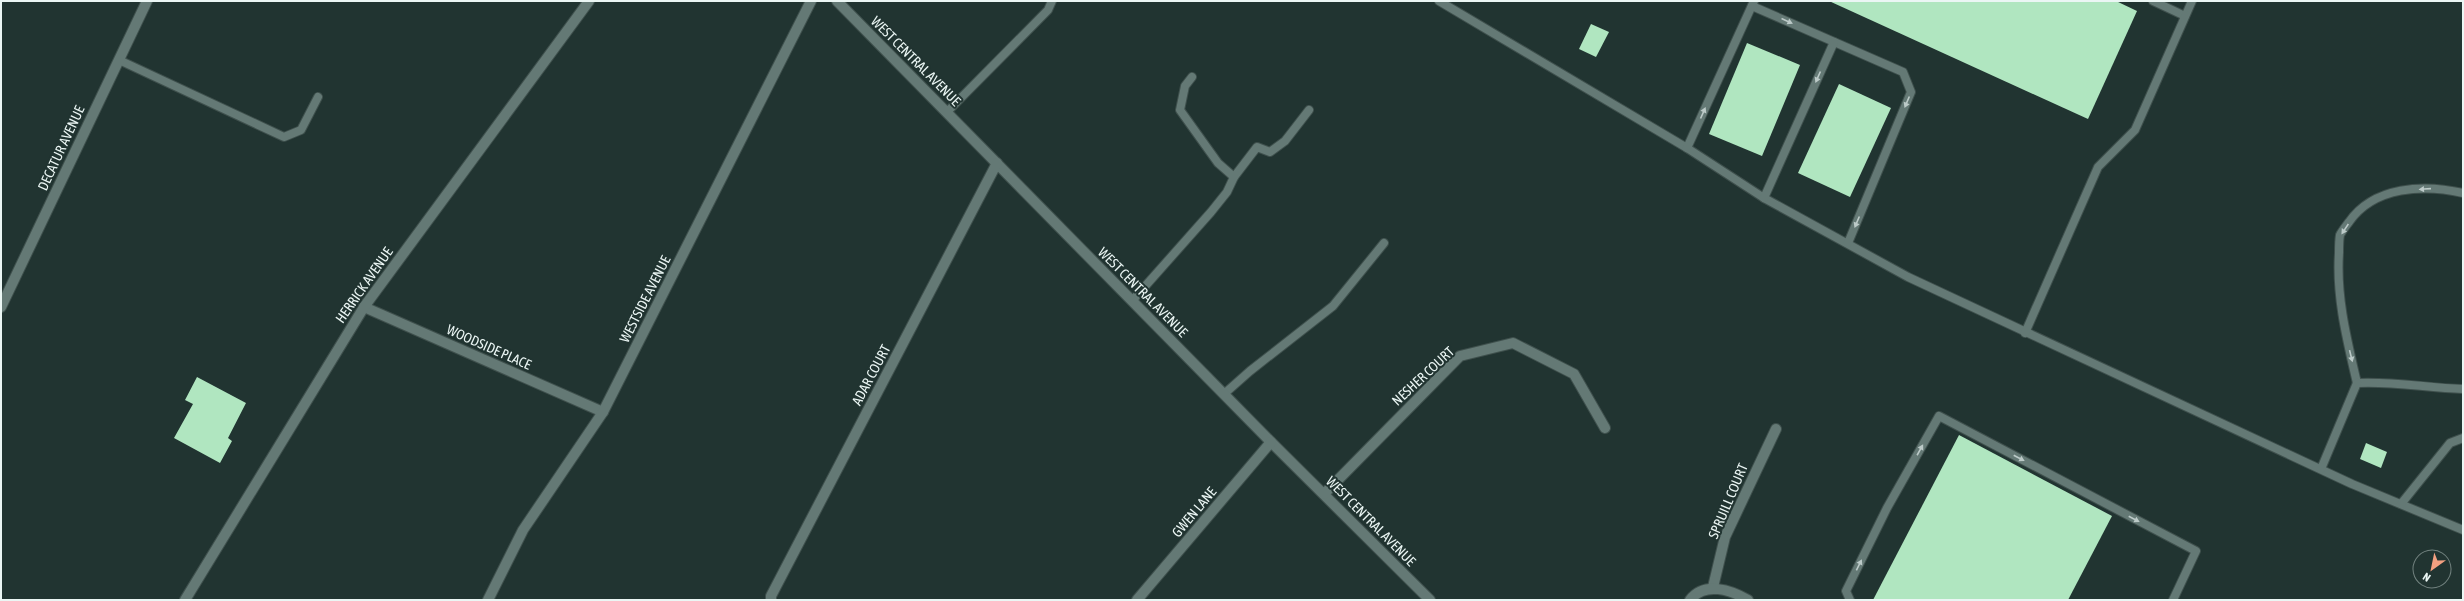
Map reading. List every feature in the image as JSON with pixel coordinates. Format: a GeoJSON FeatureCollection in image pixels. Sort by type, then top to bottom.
{"type":"FeatureCollection","features":[{"type":"Feature","properties":{"kind":"street","name":"DECATUR AVENUE"},"geometry":{"type":"LineString","coordinates":[[1,307],[147,1]]}},
{"type":"Feature","properties":{"kind":"street","name":"HERRICK AVENUE"},"geometry":{"type":"LineString","coordinates":[[185,600],[364,307],[589,1]]}},
{"type":"Feature","properties":{"kind":"street","name":"WESTSIDE AVENUE"},"geometry":{"type":"LineString","coordinates":[[488,600],[524,530],[603,412],[811,1]]}},
{"type":"Feature","properties":{"kind":"street","name":"WEST CENTRAL AVENUE"},"geometry":{"type":"LineString","coordinates":[[838,1],[1271,442],[1430,600]]}},
{"type":"Feature","properties":{"kind":"street","name":"ADAR COURT"},"geometry":{"type":"LineString","coordinates":[[771,600],[771,596],[997,163]]}},
{"type":"Feature","properties":{"kind":"street","name":"WOODSIDE PLACE"},"geometry":{"type":"LineString","coordinates":[[364,307],[603,412]]}},
{"type":"Feature","properties":{"kind":"street","name":"NESHER COURT"},"geometry":{"type":"LineString","coordinates":[[1324,494],[1460,356],[1513,343],[1574,374],[1605,428]]}},
{"type":"Feature","properties":{"kind":"street","name":"SPRUILL COURT"},"geometry":{"type":"LineString","coordinates":[[1713,588],[1725,537],[1776,429]]}},
{"type":"Feature","properties":{"kind":"street","name":"GWEN LANE"},"geometry":{"type":"LineString","coordinates":[[1137,600],[1271,442]]}},
{"type":"Feature","properties":{"kind":"street"},"geometry":{"type":"LineString","coordinates":[[1690,600],[1692,596],[1713,588],[1735,593],[1748,600]]}},
{"type":"Feature","properties":{"kind":"lane"},"geometry":{"type":"LineString","coordinates":[[947,112],[1048,10],[1052,1]]}},
{"type":"Feature","properties":{"kind":"lane"},"geometry":{"type":"LineString","coordinates":[[1438,1],[1687,148],[1764,198],[1908,277],[2025,333],[2321,469],[2463,530]]}},
{"type":"Feature","properties":{"kind":"lane"},"geometry":{"type":"LineString","coordinates":[[2153,1],[2185,16]]}},
{"type":"Feature","properties":{"kind":"lane"},"geometry":{"type":"LineString","coordinates":[[2025,333],[2098,168],[2136,130],[2192,1]]}},
{"type":"Feature","properties":{"kind":"lane"},"geometry":{"type":"LineString","coordinates":[[1687,148],[1753,3],[1834,42],[1903,72],[1911,92],[1848,244]]}},
{"type":"Feature","properties":{"kind":"lane"},"geometry":{"type":"LineString","coordinates":[[1764,198],[1834,42]]}},
{"type":"Feature","properties":{"kind":"lane"},"geometry":{"type":"LineString","coordinates":[[119,60],[284,137],[301,130],[318,97]]}},
{"type":"Feature","properties":{"kind":"lane"},"geometry":{"type":"LineString","coordinates":[[1192,77],[1185,86],[1180,110],[1218,163],[1234,177]]}},
{"type":"Feature","properties":{"kind":"lane"},"geometry":{"type":"LineString","coordinates":[[1132,301],[1212,212],[1227,192],[1234,177],[1257,147],[1270,152],[1285,141],[1309,110]]}},
{"type":"Feature","properties":{"kind":"lane"},"geometry":{"type":"LineString","coordinates":[[2321,469],[2357,383],[2340,303],[2338,264],[2340,235],[2354,214],[2371,201],[2398,191],[2441,188],[2463,193]]}},
{"type":"Feature","properties":{"kind":"lane"},"geometry":{"type":"LineString","coordinates":[[1224,394],[1250,371],[1333,306],[1384,244]]}},
{"type":"Feature","properties":{"kind":"lane"},"geometry":{"type":"LineString","coordinates":[[2357,383],[2381,382],[2429,388],[2463,389]]}},
{"type":"Feature","properties":{"kind":"lane"},"geometry":{"type":"LineString","coordinates":[[1850,600],[1846,591],[1887,508],[1939,416],[2196,551],[2173,600]]}},
{"type":"Feature","properties":{"kind":"lane"},"geometry":{"type":"LineString","coordinates":[[2401,504],[2450,443],[2463,438]]}},
{"type":"Feature","properties":{"kind":"building"},"geometry":{"type":"Polygon","coordinates":[[[1829,1],[2116,1],[2137,11],[2088,119],[1829,1]]]}},
{"type":"Feature","properties":{"kind":"building"},"geometry":{"type":"Polygon","coordinates":[[[1591,24],[1609,32],[1596,57],[1579,49],[1591,24]]]}},
{"type":"Feature","properties":{"kind":"building"},"geometry":{"type":"Polygon","coordinates":[[[1747,43],[1800,65],[1762,156],[1709,134],[1747,43]]]}},
{"type":"Feature","properties":{"kind":"building"},"geometry":{"type":"Polygon","coordinates":[[[1839,84],[1891,108],[1850,197],[1798,173],[1839,84]]]}},
{"type":"Feature","properties":{"kind":"building"},"geometry":{"type":"Polygon","coordinates":[[[197,377],[246,403],[228,438],[232,441],[220,463],[174,438],[193,404],[185,400],[197,377]]]}},
{"type":"Feature","properties":{"kind":"building"},"geometry":{"type":"Polygon","coordinates":[[[1959,435],[2112,516],[2068,600],[1873,600],[1959,435]]]}},
{"type":"Feature","properties":{"kind":"building"},"geometry":{"type":"Polygon","coordinates":[[[2366,443],[2387,452],[2381,468],[2360,459],[2366,443]]]}}]}
